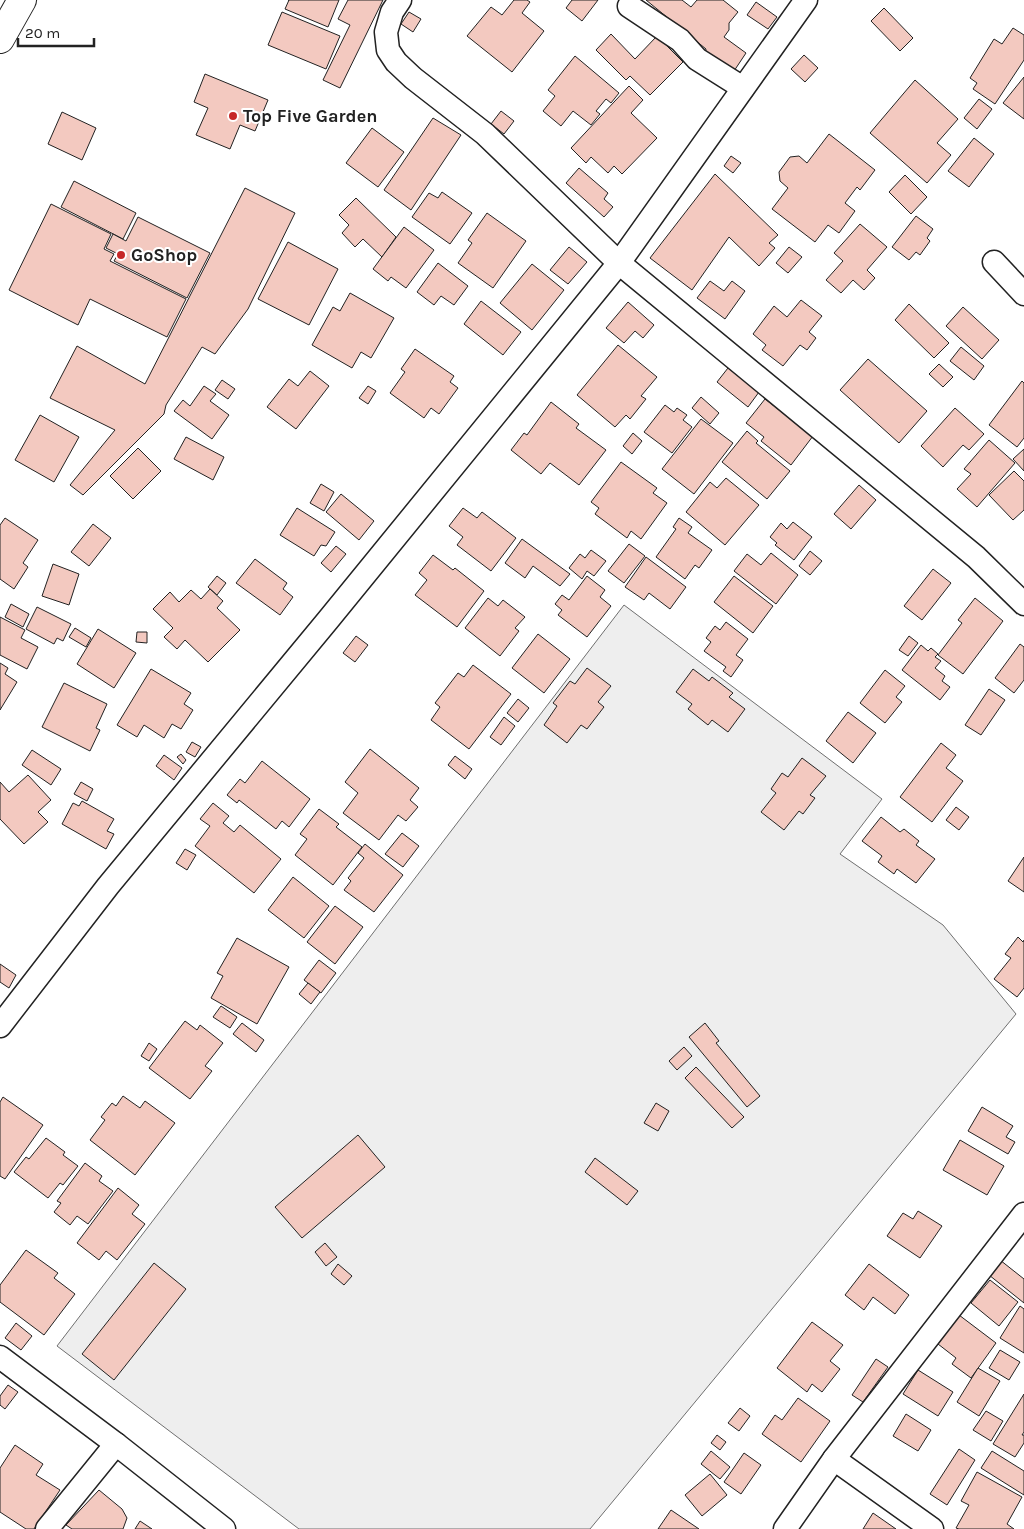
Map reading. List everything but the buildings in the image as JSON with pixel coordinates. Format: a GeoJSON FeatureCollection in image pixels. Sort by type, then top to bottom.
{"type":"FeatureCollection","features":[{"type":"Feature","properties":{"kind":"main road"},"geometry":{"type":"LineString","coordinates":[[0,40],[22,0]]}},
{"type":"Feature","properties":{"kind":"street"},"geometry":{"type":"LineString","coordinates":[[0,1026],[108,886],[620,263],[806,0]]}},
{"type":"Feature","properties":{"kind":"street"},"geometry":{"type":"LineString","coordinates":[[396,6],[386,32],[388,50],[396,62],[413,78],[485,134],[620,263],[976,557],[1024,604]]}},
{"type":"Feature","properties":{"kind":"street"},"geometry":{"type":"LineString","coordinates":[[629,6],[680,40],[697,59],[743,88]]}},
{"type":"Feature","properties":{"kind":"street"},"geometry":{"type":"LineString","coordinates":[[994,262],[1024,294]]}},
{"type":"Feature","properties":{"kind":"street"},"geometry":{"type":"LineString","coordinates":[[785,1529],[834,1459],[1024,1214]]}},
{"type":"Feature","properties":{"kind":"street"},"geometry":{"type":"LineString","coordinates":[[0,1357],[116,1444],[224,1529]]}},
{"type":"Feature","properties":{"kind":"street"},"geometry":{"type":"LineString","coordinates":[[47,1529],[116,1444]]}},
{"type":"Feature","properties":{"kind":"street"},"geometry":{"type":"LineString","coordinates":[[834,1459],[932,1529]]}},
{"type":"Feature","properties":{"kind":"shaded area"},"geometry":{"type":"Polygon","coordinates":[[[624,605],[882,799],[840,854],[943,925],[1016,1014],[590,1529],[299,1529],[57,1346],[624,605]]]}},
{"type":"Feature","properties":{"kind":"place","name":"Top Five Garden"},"geometry":{"type":"Point","coordinates":[233,116]}},
{"type":"Feature","properties":{"kind":"place","name":"GoShop"},"geometry":{"type":"Point","coordinates":[121,255]}}]}
